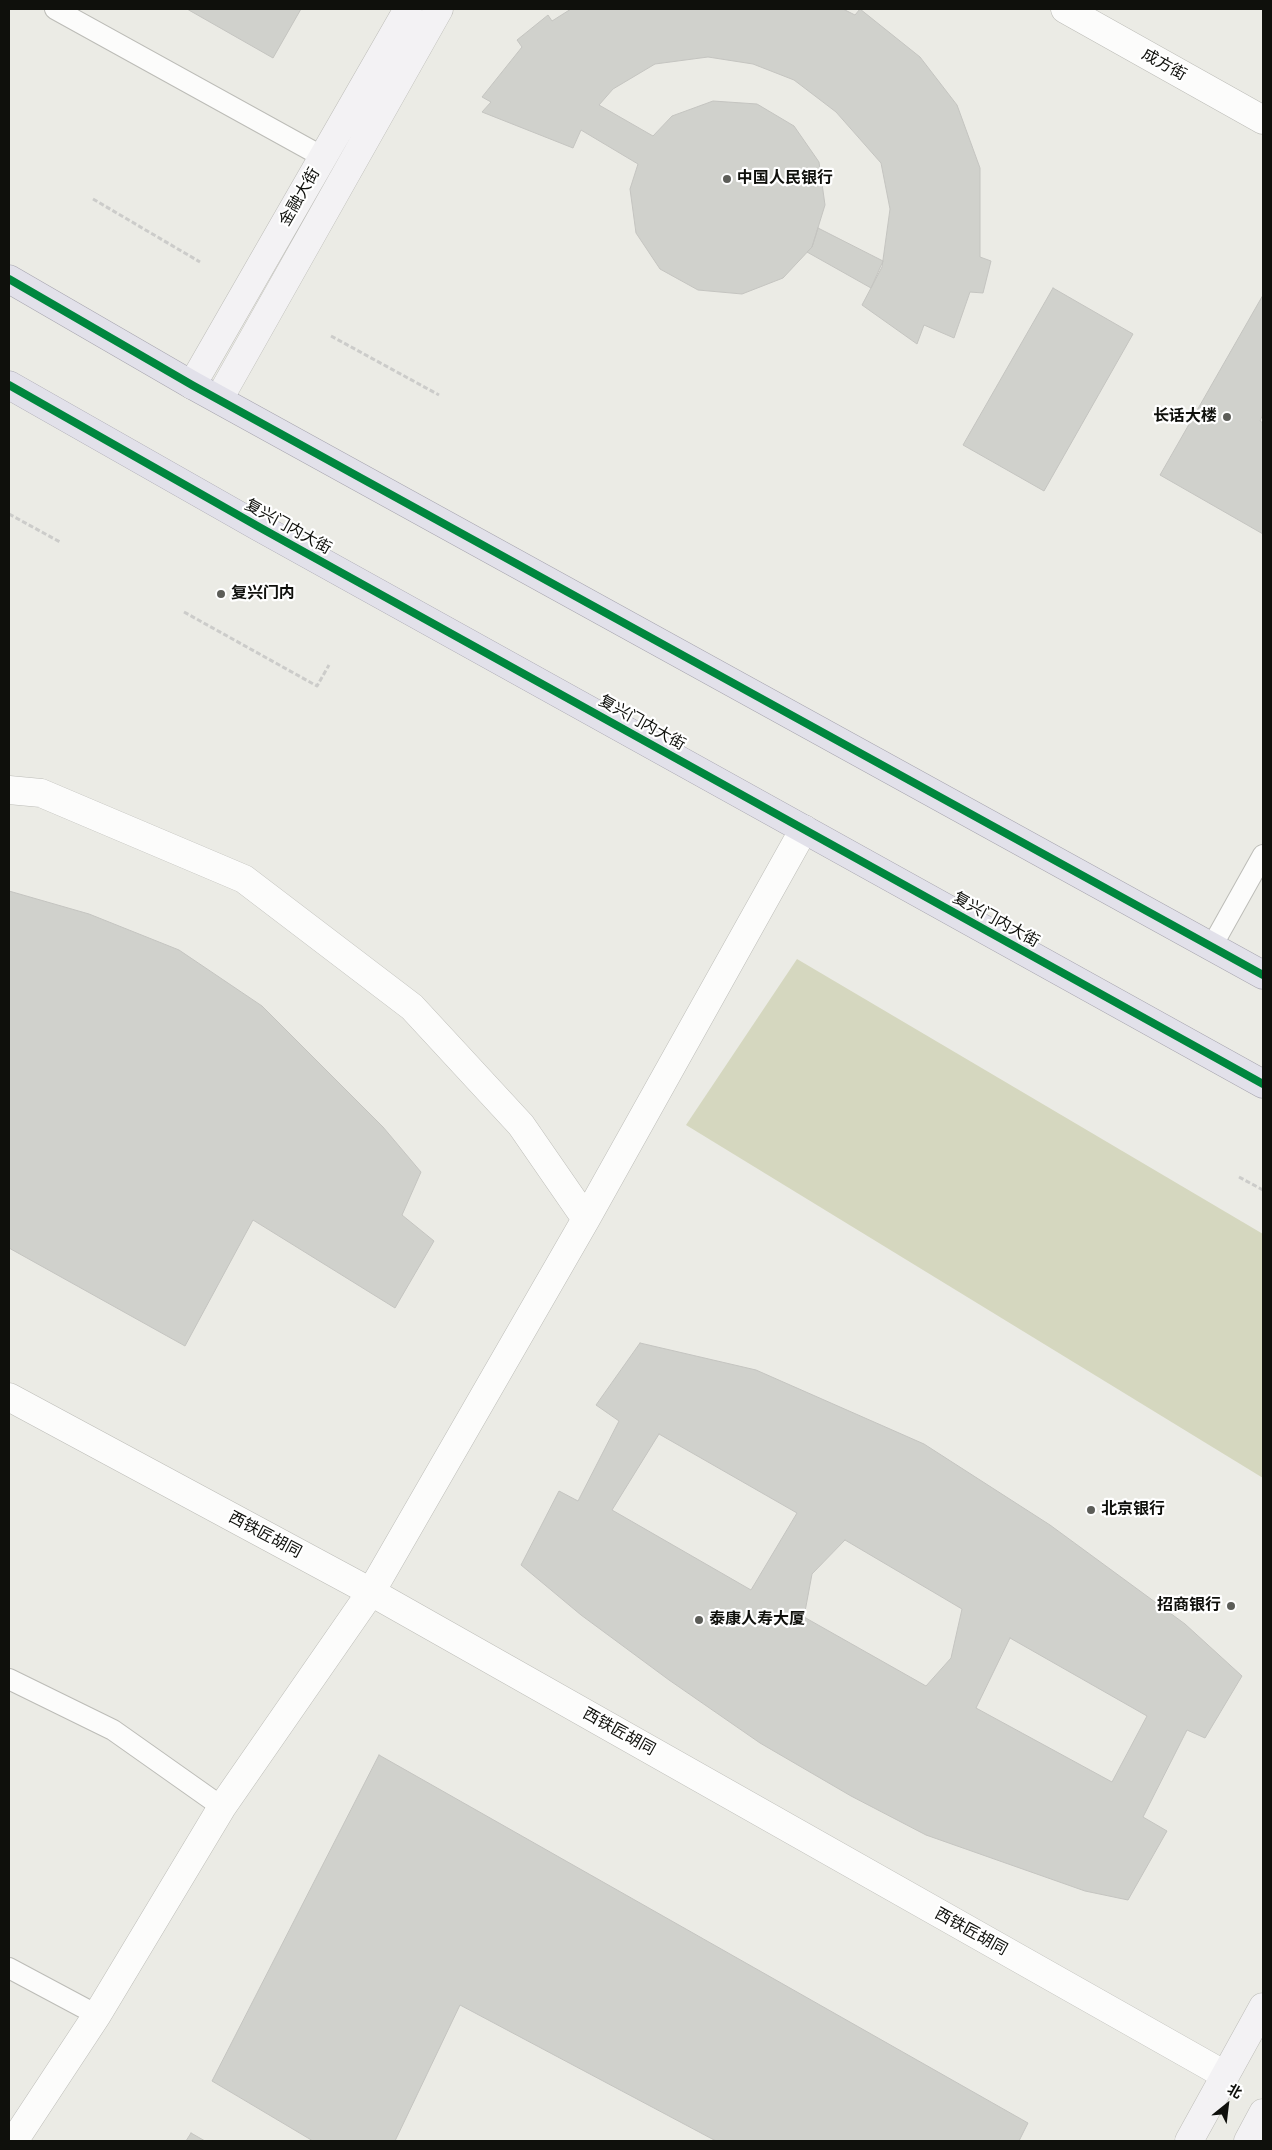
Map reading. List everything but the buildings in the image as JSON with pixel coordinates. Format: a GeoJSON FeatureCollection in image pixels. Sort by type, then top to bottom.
{"type":"FeatureCollection","features":[{"type":"Feature","properties":{"kind":"highway"},"geometry":{"type":"LineString","coordinates":[[9,279],[192,385],[1263,975]]}},
{"type":"Feature","properties":{"kind":"highway","name":"复兴门内大街"},"geometry":{"type":"LineString","coordinates":[[9,385],[1263,1084]]}},
{"type":"Feature","properties":{"kind":"main road","name":"金融大街"},"geometry":{"type":"LineString","coordinates":[[192,385],[408,9]]}},
{"type":"Feature","properties":{"kind":"main road"},"geometry":{"type":"LineString","coordinates":[[219,399],[439,9]]}},
{"type":"Feature","properties":{"kind":"main road"},"geometry":{"type":"LineString","coordinates":[[1189,2141],[1263,2007]]}},
{"type":"Feature","properties":{"kind":"main road"},"geometry":{"type":"LineString","coordinates":[[1248,2141],[1263,2113]]}},
{"type":"Feature","properties":{"kind":"street","name":"成方街"},"geometry":{"type":"LineString","coordinates":[[1066,9],[1263,120]]}},
{"type":"Feature","properties":{"kind":"street"},"geometry":{"type":"LineString","coordinates":[[9,790],[42,793],[244,879],[412,1007],[521,1125],[586,1219]]}},
{"type":"Feature","properties":{"kind":"street"},"geometry":{"type":"LineString","coordinates":[[14,2141],[98,2015],[222,1807],[371,1592],[586,1219],[804,829]]}},
{"type":"Feature","properties":{"kind":"street","name":"西铁匠胡同"},"geometry":{"type":"LineString","coordinates":[[9,1397],[371,1592],[1225,2075]]}},
{"type":"Feature","properties":{"kind":"lane"},"geometry":{"type":"LineString","coordinates":[[56,9],[323,158]]}},
{"type":"Feature","properties":{"kind":"lane"},"geometry":{"type":"LineString","coordinates":[[1212,946],[1263,855]]}},
{"type":"Feature","properties":{"kind":"lane"},"geometry":{"type":"LineString","coordinates":[[9,1679],[113,1730],[222,1807]]}},
{"type":"Feature","properties":{"kind":"lane"},"geometry":{"type":"LineString","coordinates":[[9,1968],[98,2015]]}},
{"type":"Feature","properties":{"kind":"path"},"geometry":{"type":"LineString","coordinates":[[93,199],[200,262]]}},
{"type":"Feature","properties":{"kind":"path"},"geometry":{"type":"LineString","coordinates":[[332,336],[438,395]]}},
{"type":"Feature","properties":{"kind":"path"},"geometry":{"type":"LineString","coordinates":[[9,514],[60,542]]}},
{"type":"Feature","properties":{"kind":"path"},"geometry":{"type":"LineString","coordinates":[[184,612],[317,686],[328,665]]}},
{"type":"Feature","properties":{"kind":"path"},"geometry":{"type":"LineString","coordinates":[[1239,1176],[1263,1190]]}},
{"type":"Feature","properties":{"kind":"green space"},"geometry":{"type":"Polygon","coordinates":[[[797,959],[1263,1234],[1263,1478],[686,1125],[797,959]]]}},
{"type":"Feature","properties":{"kind":"cycle path"},"geometry":{"type":"LineString","coordinates":[[9,279],[192,385],[1263,975]]}},
{"type":"Feature","properties":{"kind":"cycle path"},"geometry":{"type":"LineString","coordinates":[[9,385],[259,527],[1263,1084]]}},
{"type":"Feature","properties":{"kind":"place","name":"中国人民银行"},"geometry":{"type":"Point","coordinates":[727,179]}},
{"type":"Feature","properties":{"kind":"place","name":"长话大楼"},"geometry":{"type":"Point","coordinates":[1227,417]}},
{"type":"Feature","properties":{"kind":"place","name":"复兴门内"},"geometry":{"type":"Point","coordinates":[221,594]}},
{"type":"Feature","properties":{"kind":"place","name":"北京银行"},"geometry":{"type":"Point","coordinates":[1091,1510]}},
{"type":"Feature","properties":{"kind":"place","name":"招商银行"},"geometry":{"type":"Point","coordinates":[1231,1606]}},
{"type":"Feature","properties":{"kind":"place","name":"泰康人寿大厦"},"geometry":{"type":"Point","coordinates":[699,1620]}}]}
